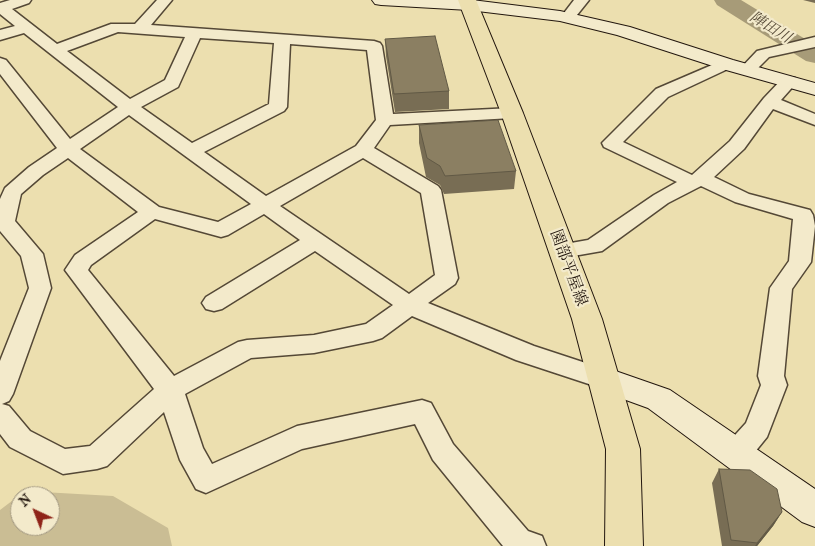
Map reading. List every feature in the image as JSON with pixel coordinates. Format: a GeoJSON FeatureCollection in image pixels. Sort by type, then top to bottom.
{"type":"FeatureCollection","features":[{"type":"Feature","properties":{"kind":"main road","name":"園部平屋線"},"geometry":{"type":"LineString","coordinates":[[468,3],[512,113],[587,319],[604,378],[623,449],[624,546]]}},
{"type":"Feature","properties":{"kind":"street"},"geometry":{"type":"LineString","coordinates":[[0,8],[24,0]]}},
{"type":"Feature","properties":{"kind":"street"},"geometry":{"type":"LineString","coordinates":[[139,29],[165,0]]}},
{"type":"Feature","properties":{"kind":"street"},"geometry":{"type":"LineString","coordinates":[[381,0],[468,3],[568,17],[623,31],[726,64],[815,89]]}},
{"type":"Feature","properties":{"kind":"street"},"geometry":{"type":"LineString","coordinates":[[568,17],[582,0]]}},
{"type":"Feature","properties":{"kind":"street"},"geometry":{"type":"LineString","coordinates":[[0,8],[129,107],[409,305],[525,353],[604,378],[659,399],[815,510]]}},
{"type":"Feature","properties":{"kind":"street"},"geometry":{"type":"LineString","coordinates":[[0,35],[26,27]]}},
{"type":"Feature","properties":{"kind":"street"},"geometry":{"type":"LineString","coordinates":[[0,63],[68,149],[152,212],[221,230],[264,204],[363,150],[385,120],[374,46],[116,27],[55,50]]}},
{"type":"Feature","properties":{"kind":"street"},"geometry":{"type":"LineString","coordinates":[[0,394],[40,288],[32,254],[4,222],[12,192],[36,171],[129,107],[172,83],[194,35]]}},
{"type":"Feature","properties":{"kind":"street"},"geometry":{"type":"LineString","coordinates":[[191,151],[278,107],[282,40]]}},
{"type":"Feature","properties":{"kind":"street"},"geometry":{"type":"LineString","coordinates":[[747,70],[763,54],[815,42]]}},
{"type":"Feature","properties":{"kind":"street"},"geometry":{"type":"LineString","coordinates":[[726,64],[662,93],[611,143],[742,198],[803,215],[804,226],[800,262],[781,288],[772,376],[774,385],[757,429],[736,454]]}},
{"type":"Feature","properties":{"kind":"street"},"geometry":{"type":"LineString","coordinates":[[562,251],[594,246],[661,199],[697,180],[737,145],[770,102],[789,82]]}},
{"type":"Feature","properties":{"kind":"street"},"geometry":{"type":"LineString","coordinates":[[770,102],[815,120]]}},
{"type":"Feature","properties":{"kind":"street"},"geometry":{"type":"LineString","coordinates":[[385,120],[512,113]]}},
{"type":"Feature","properties":{"kind":"street"},"geometry":{"type":"LineString","coordinates":[[0,414],[20,439],[63,462],[97,457],[170,390],[247,349],[314,344],[373,332],[446,278],[431,190],[363,150]]}},
{"type":"Feature","properties":{"kind":"street"},"geometry":{"type":"LineString","coordinates":[[152,212],[83,260],[76,270],[170,390],[190,452],[206,480],[297,438],[422,411],[443,452],[523,545]]}},
{"type":"Feature","properties":{"kind":"street"},"geometry":{"type":"LineString","coordinates":[[214,303],[316,241]]}},
{"type":"Feature","properties":{"kind":"shaded area"},"geometry":{"type":"Polygon","coordinates":[[[60,493],[113,496],[168,528],[172,546],[0,546],[0,510],[10,502],[10,536],[60,536],[60,493]]]}},
{"type":"Feature","properties":{"kind":"building"},"geometry":{"type":"Polygon","coordinates":[[[435,36],[449,91],[394,94],[385,39],[435,36]]]}},
{"type":"Feature","properties":{"kind":"building"},"geometry":{"type":"Polygon","coordinates":[[[498,120],[516,171],[445,176],[440,166],[427,158],[419,125],[498,120]]]}},
{"type":"Feature","properties":{"kind":"building"},"geometry":{"type":"Polygon","coordinates":[[[719,469],[750,470],[777,489],[782,512],[757,543],[731,540],[719,469]]]}},
{"type":"Feature","properties":{"kind":"waterway","name":"陣田川"},"geometry":{"type":"LineString","coordinates":[[725,0],[815,56]]}}]}
